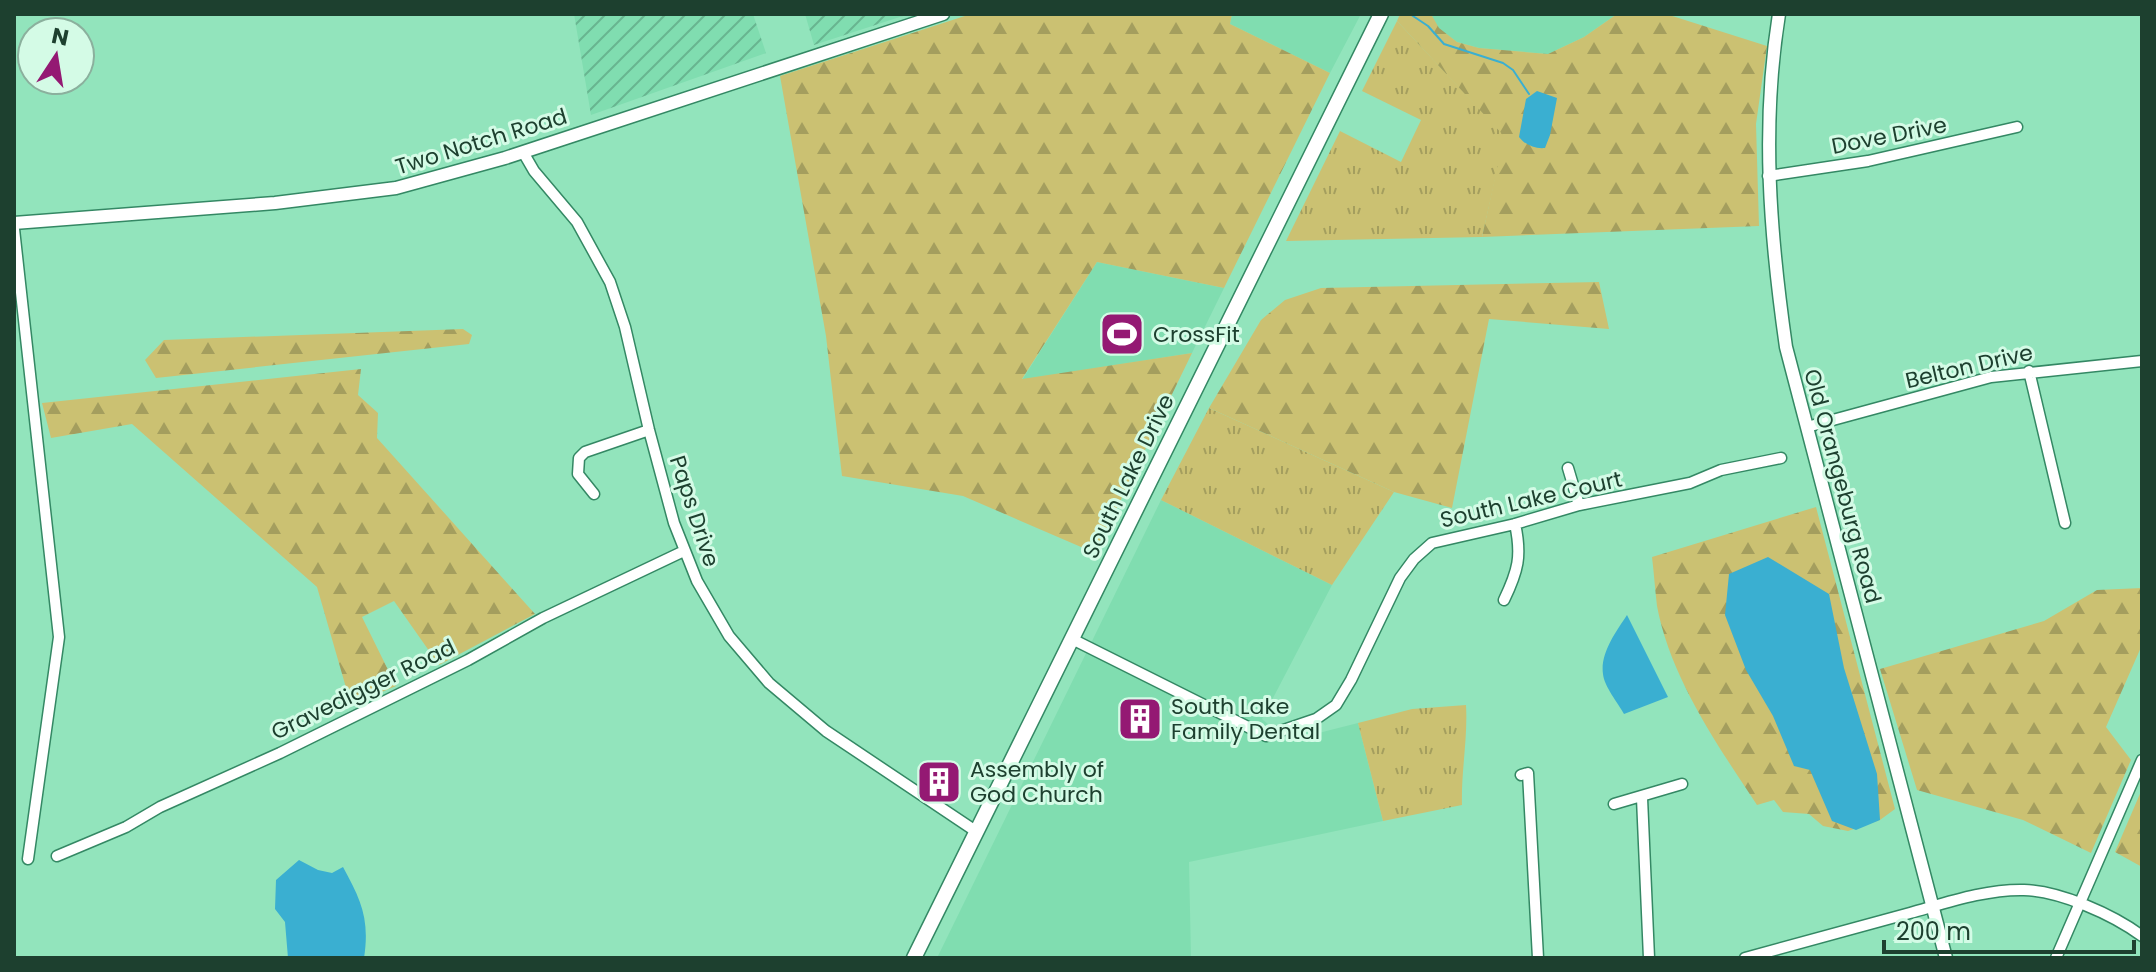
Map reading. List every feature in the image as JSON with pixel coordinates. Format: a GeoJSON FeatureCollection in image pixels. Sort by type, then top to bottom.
{"type":"FeatureCollection","features":[{"type":"Feature","properties":{"kind":"main road","name":"South Lake Drive"},"geometry":{"type":"LineString","coordinates":[[914,958],[1381,14]]}},
{"type":"Feature","properties":{"kind":"street","name":"Two Notch Road"},"geometry":{"type":"LineString","coordinates":[[14,223],[275,203],[351,195],[442,178],[943,14]]}},
{"type":"Feature","properties":{"kind":"street","name":"Old Orangeburg Road"},"geometry":{"type":"LineString","coordinates":[[1779,14],[1769,96],[1768,176],[1774,266],[1786,347],[1946,958]]}},
{"type":"Feature","properties":{"kind":"street","name":"Dove Drive"},"geometry":{"type":"LineString","coordinates":[[1768,176],[1883,158],[2017,127]]}},
{"type":"Feature","properties":{"kind":"street","name":"Paps Drive"},"geometry":{"type":"LineString","coordinates":[[523,152],[534,171],[577,222],[610,282],[625,327],[649,430],[684,551],[697,581],[729,636],[769,683],[826,731],[977,832]]}},
{"type":"Feature","properties":{"kind":"street"},"geometry":{"type":"LineString","coordinates":[[14,229],[59,637],[28,859]]}},
{"type":"Feature","properties":{"kind":"street","name":"Belton Drive"},"geometry":{"type":"LineString","coordinates":[[1807,427],[1991,377],[2142,361]]}},
{"type":"Feature","properties":{"kind":"street"},"geometry":{"type":"LineString","coordinates":[[2029,371],[2065,523]]}},
{"type":"Feature","properties":{"kind":"street"},"geometry":{"type":"LineString","coordinates":[[594,494],[578,474],[579,458],[585,452],[649,430]]}},
{"type":"Feature","properties":{"kind":"street","name":"South Lake Court"},"geometry":{"type":"LineString","coordinates":[[1072,639],[1266,736],[1316,719],[1336,705],[1400,578],[1432,543],[1579,505],[1690,483],[1721,470],[1781,458]]}},
{"type":"Feature","properties":{"kind":"street"},"geometry":{"type":"LineString","coordinates":[[1568,468],[1579,505]]}},
{"type":"Feature","properties":{"kind":"street"},"geometry":{"type":"LineString","coordinates":[[1504,600],[1517,571],[1515,524]]}},
{"type":"Feature","properties":{"kind":"street","name":"Gravedigger Road"},"geometry":{"type":"LineString","coordinates":[[57,856],[126,827],[160,807],[280,753],[468,660],[543,618],[684,551]]}},
{"type":"Feature","properties":{"kind":"street"},"geometry":{"type":"LineString","coordinates":[[2056,958],[2142,760]]}},
{"type":"Feature","properties":{"kind":"street"},"geometry":{"type":"LineString","coordinates":[[1521,775],[1528,773],[1538,958]]}},
{"type":"Feature","properties":{"kind":"street"},"geometry":{"type":"LineString","coordinates":[[1614,804],[1682,784]]}},
{"type":"Feature","properties":{"kind":"street"},"geometry":{"type":"LineString","coordinates":[[1642,798],[1649,958]]}},
{"type":"Feature","properties":{"kind":"street"},"geometry":{"type":"LineString","coordinates":[[1745,958],[1934,907],[2010,890],[2042,892],[2079,904],[2126,925],[2142,936]]}},
{"type":"Feature","properties":{"kind":"shaded area"},"geometry":{"type":"Polygon","coordinates":[[[574,14],[753,14],[766,53],[591,115],[574,14]]]}},
{"type":"Feature","properties":{"kind":"shaded area"},"geometry":{"type":"Polygon","coordinates":[[[805,14],[909,14],[814,45],[805,14]]]}},
{"type":"Feature","properties":{"kind":"shaded area"},"geometry":{"type":"Polygon","coordinates":[[[1232,14],[1361,14],[1330,73],[1230,24],[1232,14]]]}},
{"type":"Feature","properties":{"kind":"shaded area"},"geometry":{"type":"Polygon","coordinates":[[[1431,14],[1617,14],[1584,37],[1548,54],[1479,48],[1457,42],[1438,28],[1431,14]]]}},
{"type":"Feature","properties":{"kind":"shaded area"},"geometry":{"type":"Polygon","coordinates":[[[1097,262],[1224,288],[1192,353],[1022,380],[1097,262]]]}},
{"type":"Feature","properties":{"kind":"shaded area"},"geometry":{"type":"Polygon","coordinates":[[[1161,500],[1332,585],[1262,719],[1287,741],[1358,723],[1383,821],[1189,862],[1191,958],[937,958],[1161,500]]]}},
{"type":"Feature","properties":{"kind":"green space"},"geometry":{"type":"Polygon","coordinates":[[[971,14],[1232,14],[1230,24],[1330,73],[1224,288],[1097,262],[1022,379],[1192,353],[1095,553],[963,496],[842,476],[826,336],[780,76],[971,14]]]}},
{"type":"Feature","properties":{"kind":"green space"},"geometry":{"type":"Polygon","coordinates":[[[1400,14],[1431,14],[1439,28],[1457,42],[1479,48],[1548,54],[1584,37],[1617,14],[1666,14],[1767,46],[1756,124],[1759,226],[1482,237],[1504,136],[1397,21],[1400,14]]]}},
{"type":"Feature","properties":{"kind":"green space"},"geometry":{"type":"Polygon","coordinates":[[[1397,21],[1505,136],[1482,237],[1286,241],[1340,131],[1401,162],[1421,120],[1362,91],[1397,21]]]}},
{"type":"Feature","properties":{"kind":"green space"},"geometry":{"type":"Polygon","coordinates":[[[1599,282],[1609,329],[1489,319],[1452,508],[1394,492],[1209,408],[1261,320],[1285,300],[1321,288],[1599,282]]]}},
{"type":"Feature","properties":{"kind":"green space"},"geometry":{"type":"Polygon","coordinates":[[[463,329],[472,335],[469,344],[156,378],[145,360],[164,340],[463,329]]]}},
{"type":"Feature","properties":{"kind":"green space"},"geometry":{"type":"Polygon","coordinates":[[[361,369],[358,395],[378,413],[377,438],[535,614],[439,665],[394,601],[362,617],[396,686],[351,705],[317,587],[132,424],[51,438],[42,403],[361,369]]]}},
{"type":"Feature","properties":{"kind":"green space"},"geometry":{"type":"Polygon","coordinates":[[[1209,408],[1394,492],[1332,585],[1161,500],[1209,408]]]}},
{"type":"Feature","properties":{"kind":"green space"},"geometry":{"type":"Polygon","coordinates":[[[1816,507],[1895,809],[1880,820],[1848,831],[1823,826],[1809,814],[1783,812],[1774,800],[1757,805],[1684,685],[1663,633],[1652,557],[1816,507]]]}},
{"type":"Feature","properties":{"kind":"green space"},"geometry":{"type":"Polygon","coordinates":[[[2142,588],[2142,645],[2106,727],[2131,760],[2091,853],[2023,820],[1917,790],[1880,669],[2044,621],[2097,590],[2142,588]]]}},
{"type":"Feature","properties":{"kind":"green space"},"geometry":{"type":"Polygon","coordinates":[[[1466,705],[1462,805],[1383,821],[1358,723],[1412,709],[1466,705]]]}},
{"type":"Feature","properties":{"kind":"green space"},"geometry":{"type":"Polygon","coordinates":[[[2142,789],[2142,867],[2115,852],[2142,789]]]}},
{"type":"Feature","properties":{"kind":"water"},"geometry":{"type":"Polygon","coordinates":[[[1537,91],[1557,98],[1545,148],[1530,146],[1519,137],[1526,99],[1537,91]]]}},
{"type":"Feature","properties":{"kind":"water"},"geometry":{"type":"Polygon","coordinates":[[[1768,557],[1829,594],[1844,668],[1877,774],[1880,820],[1856,830],[1832,821],[1810,770],[1794,766],[1773,716],[1746,670],[1725,615],[1729,574],[1768,557]]]}},
{"type":"Feature","properties":{"kind":"water"},"geometry":{"type":"Polygon","coordinates":[[[1627,615],[1668,697],[1624,714],[1606,684],[1603,666],[1610,643],[1627,615]]]}},
{"type":"Feature","properties":{"kind":"water"},"geometry":{"type":"Polygon","coordinates":[[[299,860],[332,873],[343,867],[355,890],[365,921],[364,958],[288,958],[285,922],[275,909],[276,880],[299,860]]]}},
{"type":"Feature","properties":{"kind":"waterway"},"geometry":{"type":"LineString","coordinates":[[1410,14],[1428,26],[1444,44],[1503,63],[1513,70],[1529,94]]}},
{"type":"Feature","properties":{"kind":"place","name":"CrossFit"},"geometry":{"type":"Point","coordinates":[1122,334]}},
{"type":"Feature","properties":{"kind":"place","name":"South Lake Family Dental"},"geometry":{"type":"Point","coordinates":[1140,719]}},
{"type":"Feature","properties":{"kind":"place","name":"Assembly of God Church"},"geometry":{"type":"Point","coordinates":[939,782]}}]}
